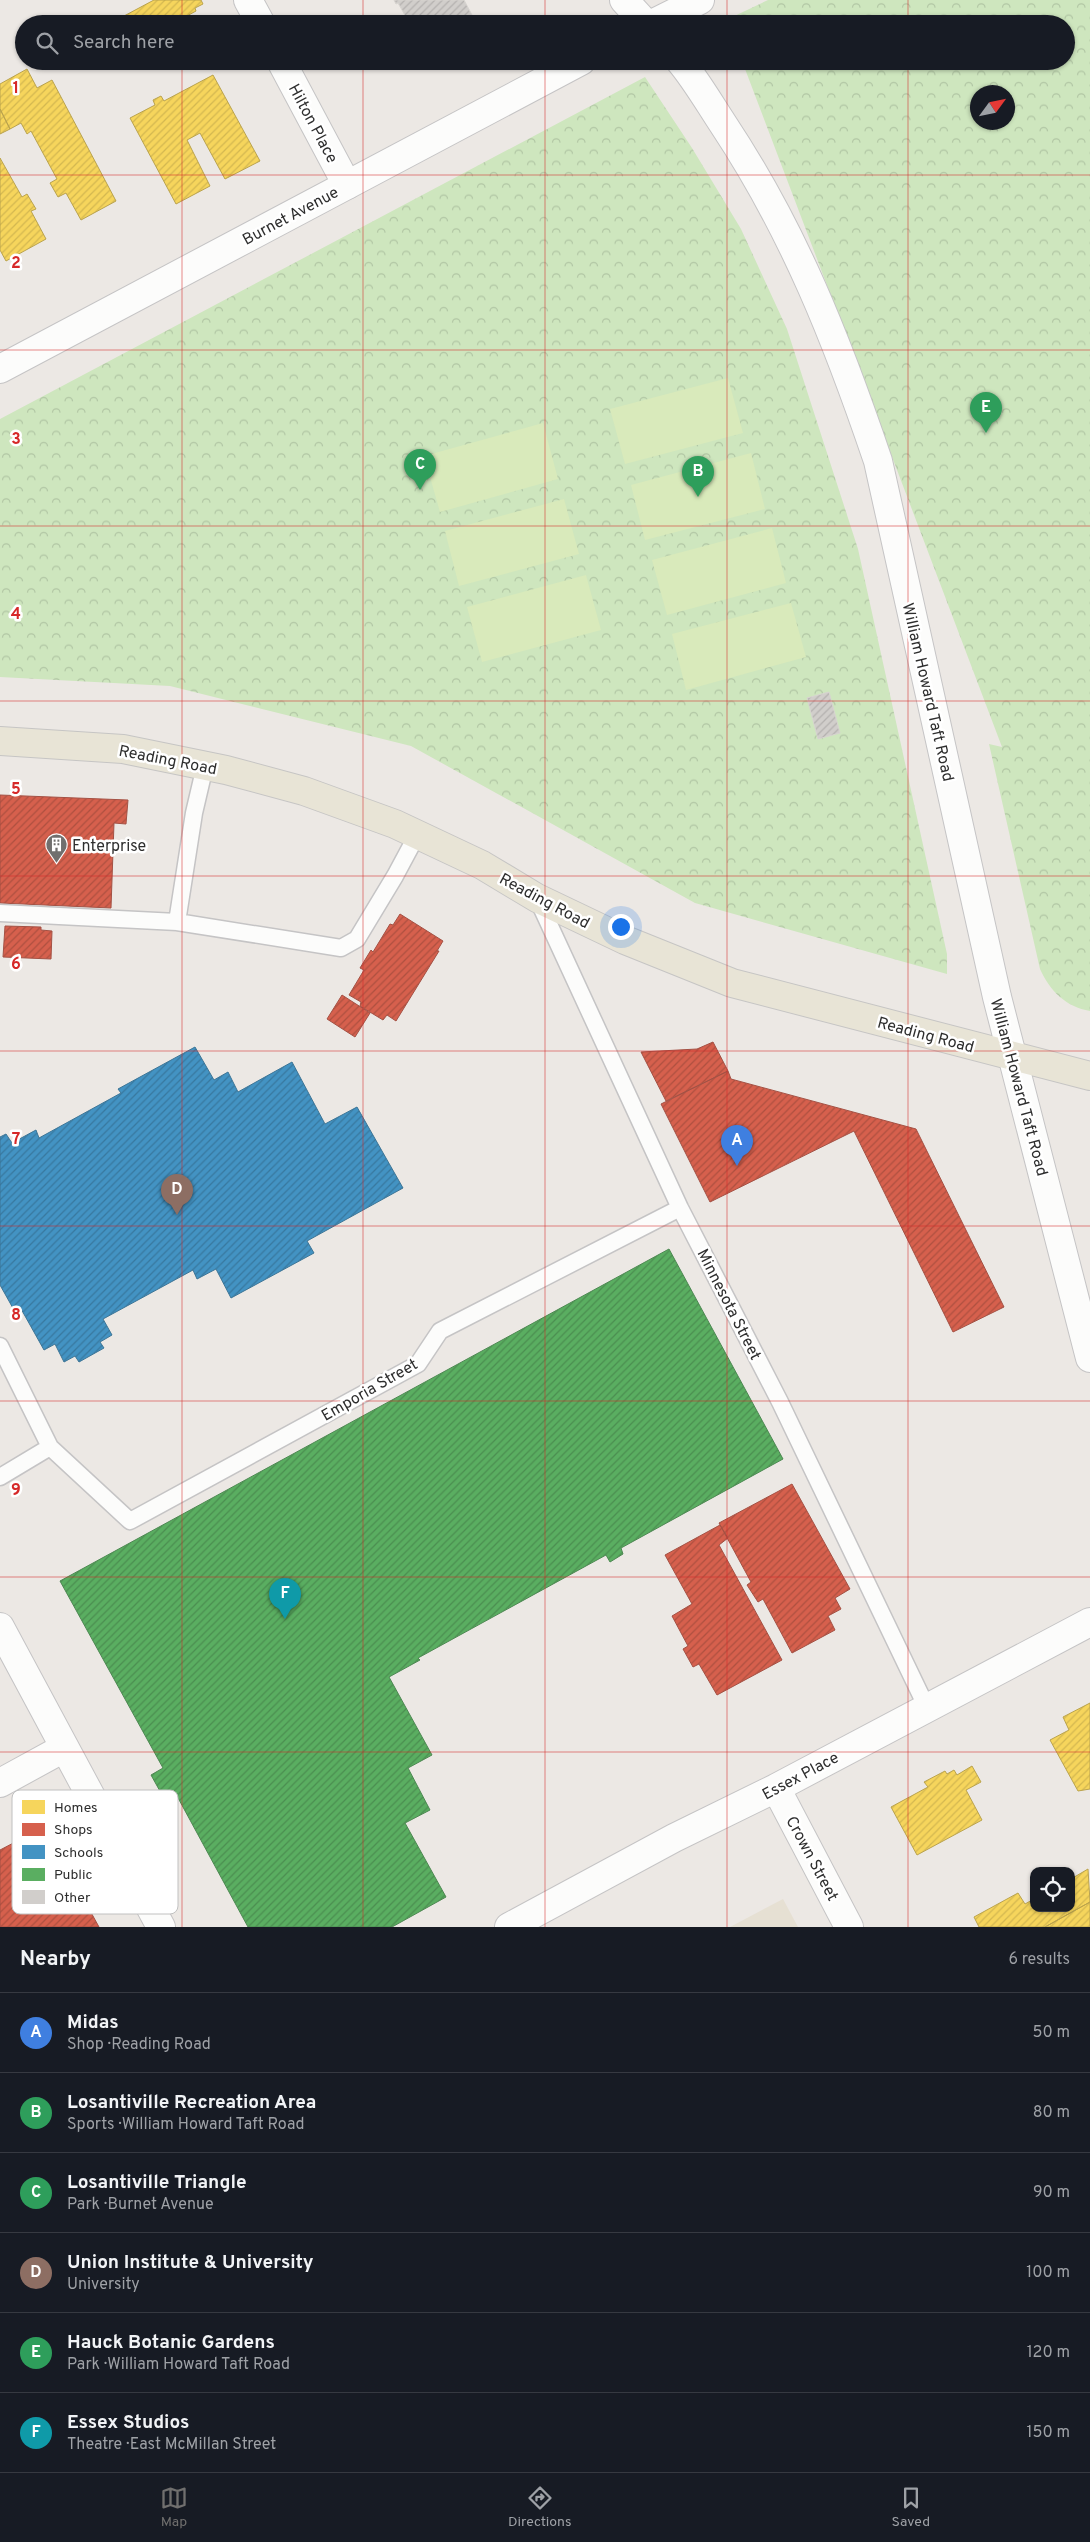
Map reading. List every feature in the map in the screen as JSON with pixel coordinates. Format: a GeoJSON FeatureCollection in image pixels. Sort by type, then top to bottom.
{"type":"FeatureCollection","features":[{"type":"Feature","properties":{"kind":"main road","name":"Reading Road"},"geometry":{"type":"LineString","coordinates":[[0,741],[123,749],[205,766],[304,791],[395,824],[482,865],[537,898],[624,940],[732,983],[1014,1058],[1090,1076]]}},
{"type":"Feature","properties":{"kind":"street"},"geometry":{"type":"LineString","coordinates":[[248,0],[256,15]]}},
{"type":"Feature","properties":{"kind":"street"},"geometry":{"type":"LineString","coordinates":[[624,0],[638,15]]}},
{"type":"Feature","properties":{"kind":"street"},"geometry":{"type":"LineString","coordinates":[[670,15],[700,0]]}},
{"type":"Feature","properties":{"kind":"street","name":"Hilton Place"},"geometry":{"type":"LineString","coordinates":[[286,70],[347,185]]}},
{"type":"Feature","properties":{"kind":"street","name":"Burnet Avenue"},"geometry":{"type":"LineString","coordinates":[[0,369],[564,70]]}},
{"type":"Feature","properties":{"kind":"street","name":"William Howard Taft Road"},"geometry":{"type":"LineString","coordinates":[[686,70],[754,171],[805,269],[851,382],[878,461],[997,997],[1090,1358]]}},
{"type":"Feature","properties":{"kind":"street","name":"Essex Place"},"geometry":{"type":"LineString","coordinates":[[509,1927],[674,1838],[776,1788],[1090,1622]]}},
{"type":"Feature","properties":{"kind":"street"},"geometry":{"type":"LineString","coordinates":[[0,1627],[87,1790]]}},
{"type":"Feature","properties":{"kind":"street"},"geometry":{"type":"LineString","coordinates":[[0,1783],[64,1748]]}},
{"type":"Feature","properties":{"kind":"street","name":"Crown Street"},"geometry":{"type":"LineString","coordinates":[[776,1788],[849,1927]]}},
{"type":"Feature","properties":{"kind":"street"},"geometry":{"type":"LineString","coordinates":[[154,1914],[161,1927]]}},
{"type":"Feature","properties":{"kind":"lane"},"geometry":{"type":"LineString","coordinates":[[177,922],[194,813],[205,766]]}},
{"type":"Feature","properties":{"kind":"lane"},"geometry":{"type":"LineString","coordinates":[[0,913],[177,922],[341,948],[357,939],[395,876],[417,834]]}},
{"type":"Feature","properties":{"kind":"lane","name":"Minnesota Street"},"geometry":{"type":"LineString","coordinates":[[537,898],[680,1208],[780,1402],[927,1708]]}},
{"type":"Feature","properties":{"kind":"lane","name":"Emporia Street"},"geometry":{"type":"LineString","coordinates":[[50,1447],[130,1521],[418,1364],[440,1331],[680,1208]]}},
{"type":"Feature","properties":{"kind":"lane"},"geometry":{"type":"LineString","coordinates":[[0,1346],[50,1447],[0,1477]]}},
{"type":"Feature","properties":{"kind":"shaded area"},"geometry":{"type":"Polygon","coordinates":[[[783,1899],[798,1927],[730,1927],[783,1899]]]}},
{"type":"Feature","properties":{"kind":"green space"},"geometry":{"type":"Polygon","coordinates":[[[768,0],[1090,0],[1090,1011],[1073,1006],[1060,997],[1040,969],[989,744],[1002,747],[745,70],[1075,70],[1075,15],[736,15],[768,0]]]}},
{"type":"Feature","properties":{"kind":"green space"},"geometry":{"type":"Polygon","coordinates":[[[645,77],[692,148],[741,229],[787,329],[858,549],[947,954],[947,974],[695,903],[411,746],[170,686],[0,677],[0,419],[645,77]]]}},
{"type":"Feature","properties":{"kind":"green space"},"geometry":{"type":"Polygon","coordinates":[[[728,378],[743,433],[625,464],[610,409],[728,378]]]}},
{"type":"Feature","properties":{"kind":"green space"},"geometry":{"type":"Polygon","coordinates":[[[543,423],[558,479],[440,512],[424,456],[543,423]]]}},
{"type":"Feature","properties":{"kind":"green space"},"geometry":{"type":"Polygon","coordinates":[[[751,453],[765,509],[645,540],[631,485],[751,453]]]}},
{"type":"Feature","properties":{"kind":"green space"},"geometry":{"type":"Polygon","coordinates":[[[564,499],[579,554],[459,586],[445,531],[564,499]]]}},
{"type":"Feature","properties":{"kind":"green space"},"geometry":{"type":"Polygon","coordinates":[[[772,528],[786,583],[667,615],[652,560],[772,528]]]}},
{"type":"Feature","properties":{"kind":"green space"},"geometry":{"type":"Polygon","coordinates":[[[586,575],[601,630],[482,662],[467,607],[586,575]]]}},
{"type":"Feature","properties":{"kind":"green space"},"geometry":{"type":"Polygon","coordinates":[[[791,603],[806,657],[686,690],[672,634],[791,603]]]}},
{"type":"Feature","properties":{"kind":"building: Homes"},"geometry":{"type":"Polygon","coordinates":[[[154,0],[201,0],[203,4],[195,8],[196,11],[189,15],[126,15],[154,0]]]}},
{"type":"Feature","properties":{"kind":"building: Homes"},"geometry":{"type":"Polygon","coordinates":[[[25,70],[28,70],[37,88],[52,80],[116,201],[81,220],[66,193],[58,197],[50,183],[57,179],[31,131],[27,134],[21,123],[10,129],[0,109],[0,84],[25,70]]]}},
{"type":"Feature","properties":{"kind":"building: Homes"},"geometry":{"type":"Polygon","coordinates":[[[213,75],[260,161],[225,179],[200,133],[187,140],[210,186],[176,204],[130,118],[155,105],[153,100],[161,96],[164,101],[213,75]]]}},
{"type":"Feature","properties":{"kind":"building: Homes"},"geometry":{"type":"Polygon","coordinates":[[[0,109],[10,129],[0,134],[0,109]]]}},
{"type":"Feature","properties":{"kind":"building: Homes"},"geometry":{"type":"Polygon","coordinates":[[[0,158],[22,197],[27,194],[36,209],[31,211],[46,239],[6,261],[0,250],[0,158]]]}},
{"type":"Feature","properties":{"kind":"building: Homes"},"geometry":{"type":"Polygon","coordinates":[[[1090,1703],[1090,1789],[1078,1791],[1050,1740],[1069,1730],[1063,1717],[1090,1703]]]}},
{"type":"Feature","properties":{"kind":"building: Homes"},"geometry":{"type":"Polygon","coordinates":[[[972,1766],[981,1782],[966,1790],[982,1820],[917,1855],[891,1807],[928,1787],[924,1782],[945,1771],[947,1774],[954,1770],[957,1775],[972,1766]]]}},
{"type":"Feature","properties":{"kind":"building: Homes"},"geometry":{"type":"Polygon","coordinates":[[[1088,1869],[1090,1902],[1075,1910],[1075,1877],[1088,1869]]]}},
{"type":"Feature","properties":{"kind":"building: Homes"},"geometry":{"type":"Polygon","coordinates":[[[1018,1893],[1025,1904],[1030,1901],[1030,1912],[1072,1912],[1045,1927],[979,1927],[974,1917],[1018,1893]]]}},
{"type":"Feature","properties":{"kind":"building: Homes"},"geometry":{"type":"Polygon","coordinates":[[[1090,1902],[1090,1927],[1045,1927],[1075,1912],[1090,1902]]]}},
{"type":"Feature","properties":{"kind":"building: Shops","name":"Enterprise"},"geometry":{"type":"Polygon","coordinates":[[[0,795],[128,800],[126,824],[114,823],[111,908],[0,903],[0,795]]]}},
{"type":"Feature","properties":{"kind":"building: Shops"},"geometry":{"type":"Polygon","coordinates":[[[400,914],[443,941],[437,951],[439,951],[396,1021],[387,1015],[383,1020],[360,1006],[361,1002],[349,995],[364,970],[360,968],[371,950],[373,952],[390,924],[393,925],[400,914]]]}},
{"type":"Feature","properties":{"kind":"building: Shops"},"geometry":{"type":"Polygon","coordinates":[[[5,926],[41,927],[41,930],[52,931],[51,959],[3,957],[5,926]]]}},
{"type":"Feature","properties":{"kind":"building: Shops"},"geometry":{"type":"Polygon","coordinates":[[[342,995],[370,1013],[355,1037],[327,1019],[342,995]]]}},
{"type":"Feature","properties":{"kind":"building: Shops"},"geometry":{"type":"Polygon","coordinates":[[[713,1042],[728,1071],[666,1101],[641,1052],[697,1049],[713,1042]]]}},
{"type":"Feature","properties":{"kind":"building: Shops"},"geometry":{"type":"Polygon","coordinates":[[[728,1071],[731,1079],[916,1129],[1004,1307],[953,1332],[854,1131],[710,1202],[661,1104],[728,1071]]]}},
{"type":"Feature","properties":{"kind":"building: Shops"},"geometry":{"type":"Polygon","coordinates":[[[792,1484],[850,1589],[835,1598],[841,1609],[828,1616],[835,1630],[792,1653],[763,1599],[758,1602],[747,1585],[751,1582],[719,1523],[792,1484]]]}},
{"type":"Feature","properties":{"kind":"building: Shops"},"geometry":{"type":"Polygon","coordinates":[[[720,1525],[728,1538],[719,1545],[782,1660],[717,1695],[699,1664],[693,1667],[683,1649],[688,1646],[672,1616],[692,1604],[665,1555],[720,1525]]]}},
{"type":"Feature","properties":{"kind":"building: Shops"},"geometry":{"type":"Polygon","coordinates":[[[12,1844],[12,1914],[92,1914],[99,1927],[0,1927],[0,1850],[12,1844]]]}},
{"type":"Feature","properties":{"kind":"building: Schools"},"geometry":{"type":"Polygon","coordinates":[[[195,1047],[214,1080],[228,1072],[238,1092],[292,1062],[325,1124],[357,1107],[403,1188],[307,1241],[314,1253],[231,1298],[216,1269],[197,1279],[193,1270],[103,1319],[112,1335],[100,1342],[104,1348],[79,1362],[75,1356],[64,1362],[55,1344],[44,1350],[20,1307],[14,1310],[0,1285],[0,1137],[6,1134],[12,1143],[36,1130],[39,1138],[121,1093],[118,1089],[195,1047]]]}},
{"type":"Feature","properties":{"kind":"building: Public"},"geometry":{"type":"Polygon","coordinates":[[[669,1249],[783,1459],[621,1548],[623,1554],[610,1562],[606,1555],[418,1658],[420,1660],[389,1677],[432,1755],[408,1768],[430,1810],[405,1823],[446,1897],[392,1927],[248,1927],[178,1798],[178,1790],[159,1790],[151,1775],[163,1768],[60,1581],[669,1249]]]}},
{"type":"Feature","properties":{"kind":"building: Other"},"geometry":{"type":"Polygon","coordinates":[[[394,0],[464,0],[472,15],[405,15],[398,3],[396,4],[394,0]]]}},
{"type":"Feature","properties":{"kind":"building: Other"},"geometry":{"type":"Polygon","coordinates":[[[829,692],[840,733],[818,739],[807,698],[829,692]]]}},
{"type":"Feature","properties":{"kind":"place","name":"Hauck Botanic Gardens"},"geometry":{"type":"Point","coordinates":[986,433]}},
{"type":"Feature","properties":{"kind":"place","name":"Losantiville Triangle"},"geometry":{"type":"Point","coordinates":[420,490]}},
{"type":"Feature","properties":{"kind":"place","name":"Losantiville Recreation Area"},"geometry":{"type":"Point","coordinates":[698,497]}},
{"type":"Feature","properties":{"kind":"place","name":"Enterprise"},"geometry":{"type":"Point","coordinates":[56,864]}},
{"type":"Feature","properties":{"kind":"place","name":"Midas"},"geometry":{"type":"Point","coordinates":[737,1166]}},
{"type":"Feature","properties":{"kind":"place","name":"Union Institute & University"},"geometry":{"type":"Point","coordinates":[177,1215]}},
{"type":"Feature","properties":{"kind":"place","name":"Essex Studios"},"geometry":{"type":"Point","coordinates":[285,1619]}}]}
